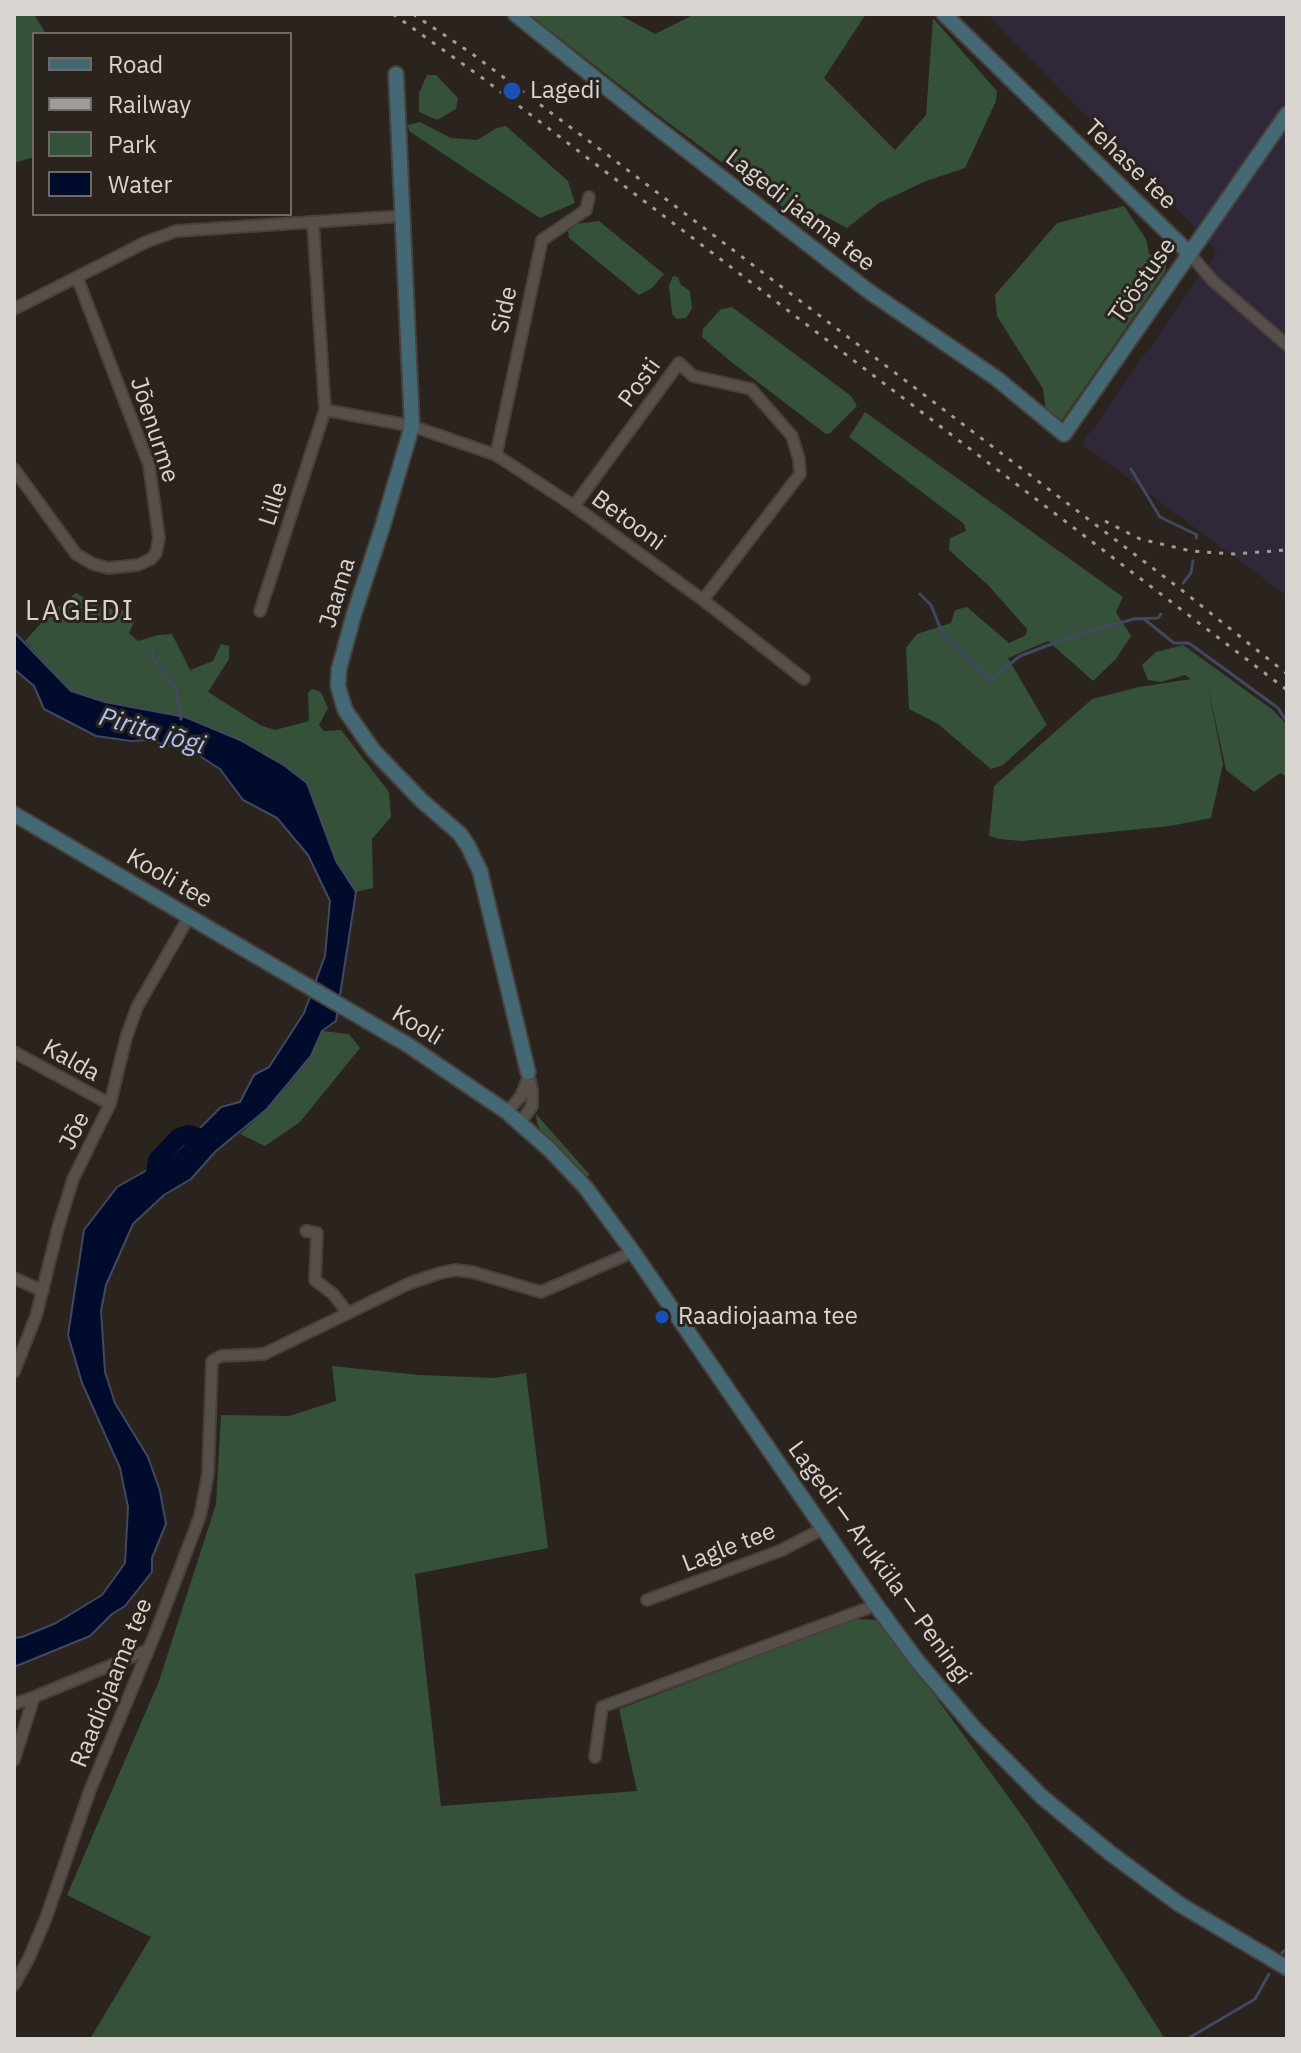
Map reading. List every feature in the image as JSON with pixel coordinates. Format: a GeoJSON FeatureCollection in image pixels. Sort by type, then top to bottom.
{"type":"FeatureCollection","features":[{"type":"Feature","properties":{"kind":"street","name":"Lagedi jaama tee"},"geometry":{"type":"LineString","coordinates":[[515,14],[855,281],[996,378],[1064,434]]}},
{"type":"Feature","properties":{"kind":"street","name":"Tehase tee"},"geometry":{"type":"LineString","coordinates":[[944,14],[1189,253],[1213,281],[1287,345]]}},
{"type":"Feature","properties":{"kind":"street","name":"Jaama"},"geometry":{"type":"LineString","coordinates":[[396,74],[412,426],[354,614],[339,669],[338,686],[345,710],[373,750],[421,800],[460,834],[480,871],[532,1090],[532,1106],[520,1123]]}},
{"type":"Feature","properties":{"kind":"street","name":"Tööstuse"},"geometry":{"type":"LineString","coordinates":[[1064,434],[1287,114]]}},
{"type":"Feature","properties":{"kind":"street","name":"Side"},"geometry":{"type":"LineString","coordinates":[[496,455],[542,240],[586,210],[589,197]]}},
{"type":"Feature","properties":{"kind":"street"},"geometry":{"type":"LineString","coordinates":[[14,309],[146,242],[176,231],[403,216]]}},
{"type":"Feature","properties":{"kind":"street","name":"Lille"},"geometry":{"type":"LineString","coordinates":[[260,611],[325,410],[313,223]]}},
{"type":"Feature","properties":{"kind":"street","name":"Jõenurme"},"geometry":{"type":"LineString","coordinates":[[14,469],[76,554],[93,564],[108,568],[138,565],[151,559],[159,548],[155,490],[149,465],[77,277]]}},
{"type":"Feature","properties":{"kind":"street","name":"Posti"},"geometry":{"type":"LineString","coordinates":[[574,506],[679,363],[693,376],[751,389],[792,436],[800,474],[703,600]]}},
{"type":"Feature","properties":{"kind":"street"},"geometry":{"type":"LineString","coordinates":[[325,410],[412,426]]}},
{"type":"Feature","properties":{"kind":"street","name":"Betooni"},"geometry":{"type":"LineString","coordinates":[[412,426],[496,455],[574,506],[703,600],[804,679]]}},
{"type":"Feature","properties":{"kind":"street","name":"Kooli tee"},"geometry":{"type":"LineString","coordinates":[[14,814],[302,983]]}},
{"type":"Feature","properties":{"kind":"street","name":"Jõe"},"geometry":{"type":"LineString","coordinates":[[14,1372],[36,1316],[73,1179],[110,1104],[137,1007],[189,917]]}},
{"type":"Feature","properties":{"kind":"street","name":"Kooli"},"geometry":{"type":"LineString","coordinates":[[302,983],[408,1045],[507,1112]]}},
{"type":"Feature","properties":{"kind":"street","name":"Kalda"},"geometry":{"type":"LineString","coordinates":[[14,1052],[110,1104]]}},
{"type":"Feature","properties":{"kind":"street"},"geometry":{"type":"LineString","coordinates":[[507,1112],[527,1085],[528,1072]]}},
{"type":"Feature","properties":{"kind":"street","name":"Lagedi — Aruküla — Peningi"},"geometry":{"type":"LineString","coordinates":[[507,1112],[550,1150],[586,1188],[876,1605],[918,1662],[976,1730],[1042,1797],[1110,1853],[1179,1904],[1287,1968]]}},
{"type":"Feature","properties":{"kind":"street"},"geometry":{"type":"LineString","coordinates":[[306,1231],[317,1233],[315,1280],[333,1294],[348,1313]]}},
{"type":"Feature","properties":{"kind":"street","name":"Raadiojaama tee"},"geometry":{"type":"LineString","coordinates":[[14,1985],[46,1918],[90,1790],[200,1516],[208,1474],[212,1361],[221,1356],[264,1354],[410,1283],[455,1270],[541,1292],[633,1252]]}},
{"type":"Feature","properties":{"kind":"street"},"geometry":{"type":"LineString","coordinates":[[14,1278],[43,1291]]}},
{"type":"Feature","properties":{"kind":"street","name":"Lagle tee"},"geometry":{"type":"LineString","coordinates":[[647,1600],[782,1550],[824,1528]]}},
{"type":"Feature","properties":{"kind":"street"},"geometry":{"type":"LineString","coordinates":[[595,1757],[602,1707],[876,1605]]}},
{"type":"Feature","properties":{"kind":"street"},"geometry":{"type":"LineString","coordinates":[[14,1704],[148,1650]]}},
{"type":"Feature","properties":{"kind":"street"},"geometry":{"type":"LineString","coordinates":[[14,1760],[34,1697]]}},
{"type":"Feature","properties":{"kind":"shaded area"},"geometry":{"type":"Polygon","coordinates":[[[987,14],[1287,14],[1287,596],[1082,444],[1217,251],[987,14]]]}},
{"type":"Feature","properties":{"kind":"green space"},"geometry":{"type":"Polygon","coordinates":[[[14,14],[34,14],[45,32],[32,32],[32,158],[14,163],[14,14]]]}},
{"type":"Feature","properties":{"kind":"green space"},"geometry":{"type":"Polygon","coordinates":[[[529,14],[618,14],[655,34],[695,14],[866,14],[824,78],[895,150],[926,115],[933,18],[997,91],[996,101],[965,168],[926,181],[879,203],[847,228],[819,213],[811,228],[658,115],[529,14]]]}},
{"type":"Feature","properties":{"kind":"green space"},"geometry":{"type":"Polygon","coordinates":[[[427,75],[436,75],[458,98],[456,109],[437,120],[419,112],[419,93],[427,75]]]}},
{"type":"Feature","properties":{"kind":"green space"},"geometry":{"type":"Polygon","coordinates":[[[420,122],[451,138],[477,140],[506,126],[568,181],[575,203],[540,218],[409,131],[408,125],[420,122]]]}},
{"type":"Feature","properties":{"kind":"green space"},"geometry":{"type":"Polygon","coordinates":[[[1124,206],[1146,239],[1149,254],[1160,259],[1169,252],[1165,272],[1062,420],[1046,411],[1043,389],[997,316],[995,295],[1057,223],[1124,206]]]}},
{"type":"Feature","properties":{"kind":"green space"},"geometry":{"type":"Polygon","coordinates":[[[599,221],[664,274],[652,288],[639,295],[569,238],[568,231],[576,224],[599,221]]]}},
{"type":"Feature","properties":{"kind":"green space"},"geometry":{"type":"Polygon","coordinates":[[[673,276],[678,277],[681,285],[690,291],[692,309],[686,318],[677,319],[672,314],[669,285],[673,276]]]}},
{"type":"Feature","properties":{"kind":"green space"},"geometry":{"type":"Polygon","coordinates":[[[732,307],[851,396],[857,406],[830,433],[826,434],[702,337],[703,329],[721,309],[732,307]]]}},
{"type":"Feature","properties":{"kind":"green space"},"geometry":{"type":"Polygon","coordinates":[[[865,412],[1123,597],[1116,612],[1131,636],[1116,659],[1093,681],[1048,641],[1008,658],[1047,725],[1003,765],[991,769],[938,724],[909,709],[906,648],[917,634],[951,623],[955,610],[967,607],[1009,643],[1026,635],[1027,629],[989,586],[949,550],[950,538],[966,531],[964,524],[849,437],[865,412]]]}},
{"type":"Feature","properties":{"kind":"green space"},"geometry":{"type":"Polygon","coordinates":[[[76,593],[100,607],[127,611],[135,620],[129,633],[138,641],[172,634],[190,670],[213,661],[221,644],[229,646],[229,659],[208,692],[260,725],[275,730],[309,721],[308,693],[312,689],[321,692],[328,708],[319,725],[324,731],[341,730],[389,792],[391,817],[372,839],[373,888],[356,892],[336,861],[315,808],[144,708],[105,702],[71,691],[25,641],[51,612],[76,593]]]}},
{"type":"Feature","properties":{"kind":"green space"},"geometry":{"type":"Polygon","coordinates":[[[1183,645],[1273,710],[1287,725],[1287,777],[1280,773],[1254,792],[1226,770],[1208,687],[1223,764],[1211,818],[1170,826],[1022,841],[989,836],[994,786],[1092,699],[1139,687],[1191,679],[1185,675],[1161,682],[1148,680],[1142,665],[1156,652],[1183,645]]]}},
{"type":"Feature","properties":{"kind":"green space"},"geometry":{"type":"Polygon","coordinates":[[[322,1031],[349,1034],[360,1048],[300,1122],[265,1146],[240,1134],[292,1081],[311,1056],[322,1031]]]}},
{"type":"Feature","properties":{"kind":"green space"},"geometry":{"type":"Polygon","coordinates":[[[536,1114],[590,1175],[587,1177],[541,1132],[536,1114]]]}},
{"type":"Feature","properties":{"kind":"green space"},"geometry":{"type":"Polygon","coordinates":[[[332,1366],[419,1375],[494,1378],[526,1373],[548,1548],[415,1574],[441,1806],[637,1791],[619,1709],[855,1619],[880,1620],[1028,1824],[1165,2039],[90,2039],[151,1937],[67,1895],[159,1681],[216,1504],[221,1415],[289,1416],[336,1401],[332,1366]]]}},
{"type":"Feature","properties":{"kind":"water"},"geometry":{"type":"Polygon","coordinates":[[[14,632],[71,691],[105,702],[185,717],[240,740],[285,766],[307,783],[336,861],[356,892],[336,1021],[322,1031],[311,1056],[267,1109],[216,1151],[191,1179],[164,1195],[133,1224],[106,1285],[101,1311],[105,1372],[115,1403],[148,1457],[160,1491],[166,1524],[152,1558],[152,1572],[125,1606],[90,1636],[14,1667],[14,1638],[56,1623],[102,1595],[125,1563],[128,1507],[120,1468],[82,1383],[68,1335],[84,1230],[117,1187],[172,1156],[221,1107],[240,1102],[254,1075],[269,1067],[304,1013],[325,956],[330,901],[308,855],[277,818],[243,800],[220,769],[192,751],[147,740],[96,736],[44,709],[34,686],[14,669],[14,632]]]}},
{"type":"Feature","properties":{"kind":"waterway"},"geometry":{"type":"LineString","coordinates":[[1131,469],[1160,517],[1197,535],[1196,538]]}},
{"type":"Feature","properties":{"kind":"waterway"},"geometry":{"type":"LineString","coordinates":[[1183,583],[1191,573],[1193,561]]}},
{"type":"Feature","properties":{"kind":"waterway"},"geometry":{"type":"LineString","coordinates":[[920,594],[931,605],[943,635],[990,680],[1020,656],[1073,636],[1134,619],[1158,618],[1161,614]]}},
{"type":"Feature","properties":{"kind":"waterway"},"geometry":{"type":"LineString","coordinates":[[1144,619],[1174,643],[1189,643],[1278,708],[1287,722]]}},
{"type":"Feature","properties":{"kind":"waterway"},"geometry":{"type":"LineString","coordinates":[[152,647],[153,659],[176,688],[181,719]]}},
{"type":"Feature","properties":{"kind":"waterway","name":"Pirita jõgi"},"geometry":{"type":"LineString","coordinates":[[153,1188],[157,1160],[179,1137],[188,1134],[211,1140]]}},
{"type":"Feature","properties":{"kind":"waterway"},"geometry":{"type":"LineString","coordinates":[[1282,1953],[1287,1949]]}},
{"type":"Feature","properties":{"kind":"waterway"},"geometry":{"type":"LineString","coordinates":[[1187,2039],[1255,1999],[1269,1974]]}},
{"type":"Feature","properties":{"kind":"railway"},"geometry":{"type":"LineString","coordinates":[[393,14],[481,77],[1287,690]]}},
{"type":"Feature","properties":{"kind":"railway"},"geometry":{"type":"LineString","coordinates":[[413,14],[471,53],[613,159],[1179,588],[1287,674]]}},
{"type":"Feature","properties":{"kind":"railway"},"geometry":{"type":"LineString","coordinates":[[1105,521],[1140,539],[1191,551],[1234,554],[1287,550]]}},
{"type":"Feature","properties":{"kind":"place","name":"Lagedi"},"geometry":{"type":"Point","coordinates":[512,91]}},
{"type":"Feature","properties":{"kind":"place","name":"Raadiojaama tee"},"geometry":{"type":"Point","coordinates":[662,1317]}},
{"type":"Feature","properties":{"kind":"district","name":"LAGEDI"},"geometry":{"type":"Point","coordinates":[80,612]}}]}
